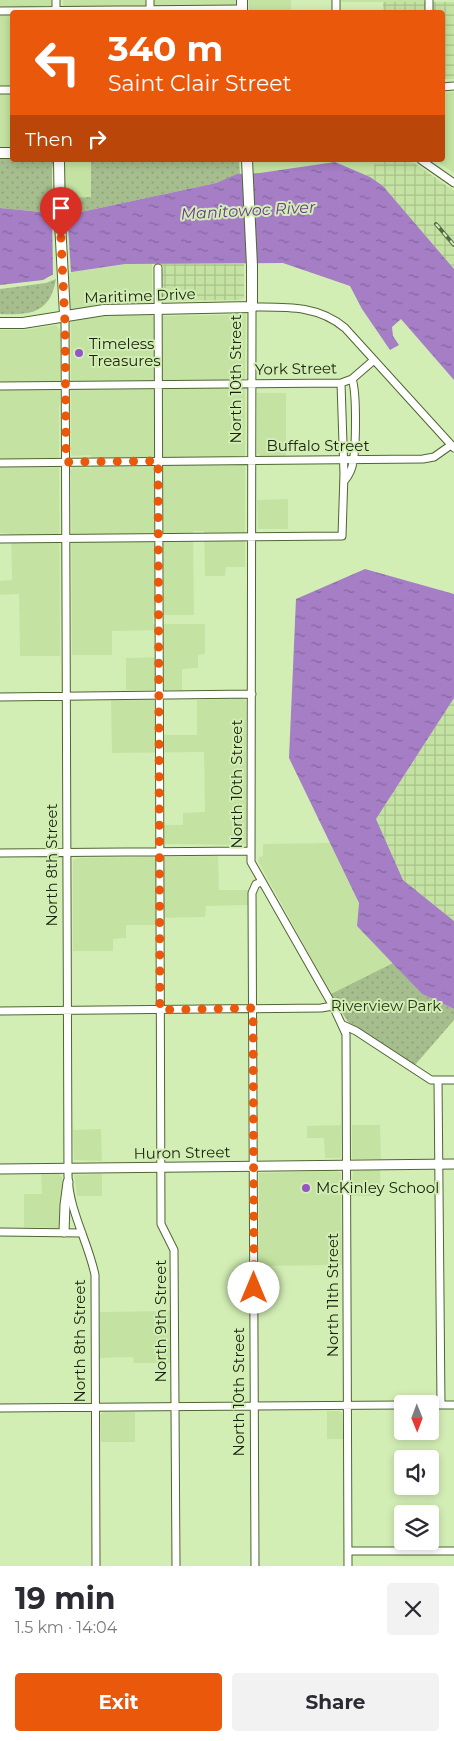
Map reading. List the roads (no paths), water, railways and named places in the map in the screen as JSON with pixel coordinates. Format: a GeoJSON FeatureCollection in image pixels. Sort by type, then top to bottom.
{"type":"FeatureCollection","features":[{"type":"Feature","properties":{"kind":"main road","name":"North 8th Street"},"geometry":{"type":"LineString","coordinates":[[58,162],[65,315]]}},
{"type":"Feature","properties":{"kind":"main road","name":"North 10th Street"},"geometry":{"type":"LineString","coordinates":[[247,162],[252,307]]}},
{"type":"Feature","properties":{"kind":"main road","name":"Maritime Drive"},"geometry":{"type":"LineString","coordinates":[[0,323],[26,322],[97,311],[252,307]]}},
{"type":"Feature","properties":{"kind":"street"},"geometry":{"type":"LineString","coordinates":[[173,10],[242,7]]}},
{"type":"Feature","properties":{"kind":"street"},"geometry":{"type":"LineString","coordinates":[[425,162],[454,183]]}},
{"type":"Feature","properties":{"kind":"street","name":"North 9th Street"},"geometry":{"type":"LineString","coordinates":[[158,268],[160,1168],[161,1224],[174,1250],[176,1566]]}},
{"type":"Feature","properties":{"kind":"street"},"geometry":{"type":"LineString","coordinates":[[252,307],[307,308],[337,321],[453,446]]}},
{"type":"Feature","properties":{"kind":"street","name":"North 10th Street"},"geometry":{"type":"LineString","coordinates":[[252,307],[251,862],[262,882],[256,884],[252,893],[255,1566]]}},
{"type":"Feature","properties":{"kind":"street","name":"North 8th Street"},"geometry":{"type":"LineString","coordinates":[[65,315],[68,1182],[74,1210],[92,1260],[95,1275],[96,1566]]}},
{"type":"Feature","properties":{"kind":"street","name":"York Street"},"geometry":{"type":"LineString","coordinates":[[0,386],[341,383],[352,380],[374,360]]}},
{"type":"Feature","properties":{"kind":"street"},"geometry":{"type":"LineString","coordinates":[[344,483],[354,459],[354,391],[352,380]]}},
{"type":"Feature","properties":{"kind":"street"},"geometry":{"type":"LineString","coordinates":[[0,539],[342,536],[344,483],[341,383]]}},
{"type":"Feature","properties":{"kind":"street","name":"Buffalo Street"},"geometry":{"type":"LineString","coordinates":[[0,463],[423,459],[434,457],[453,446]]}},
{"type":"Feature","properties":{"kind":"street"},"geometry":{"type":"LineString","coordinates":[[0,696],[252,694]]}},
{"type":"Feature","properties":{"kind":"street"},"geometry":{"type":"LineString","coordinates":[[0,854],[251,851]]}},
{"type":"Feature","properties":{"kind":"street"},"geometry":{"type":"LineString","coordinates":[[262,882],[343,1025],[356,1031],[431,1080],[454,1080]]}},
{"type":"Feature","properties":{"kind":"street"},"geometry":{"type":"LineString","coordinates":[[0,1011],[321,1008],[333,1006]]}},
{"type":"Feature","properties":{"kind":"street","name":"North 11th Street"},"geometry":{"type":"LineString","coordinates":[[343,1025],[346,1034],[348,1566]]}},
{"type":"Feature","properties":{"kind":"street"},"geometry":{"type":"LineString","coordinates":[[438,1080],[441,1405],[454,1405]]}},
{"type":"Feature","properties":{"kind":"street","name":"Huron Street"},"geometry":{"type":"LineString","coordinates":[[0,1169],[454,1164]]}},
{"type":"Feature","properties":{"kind":"street"},"geometry":{"type":"LineString","coordinates":[[64,1232],[68,1182]]}},
{"type":"Feature","properties":{"kind":"street"},"geometry":{"type":"LineString","coordinates":[[0,1232],[82,1232]]}},
{"type":"Feature","properties":{"kind":"street"},"geometry":{"type":"LineString","coordinates":[[0,1408],[394,1405]]}},
{"type":"Feature","properties":{"kind":"street"},"geometry":{"type":"LineString","coordinates":[[348,1551],[454,1550]]}},
{"type":"Feature","properties":{"kind":"water","name":"Manitowoc River"},"geometry":{"type":"Polygon","coordinates":[[[335,162],[370,177],[383,186],[454,269],[454,380],[401,319],[392,327],[393,336],[399,345],[390,350],[362,309],[350,286],[283,263],[125,264],[52,275],[43,280],[0,285],[0,208],[52,213],[76,213],[216,183],[237,174],[260,173],[335,162]]]}},
{"type":"Feature","properties":{"kind":"water"},"geometry":{"type":"Polygon","coordinates":[[[365,569],[454,594],[454,698],[376,819],[403,880],[454,921],[454,1009],[422,994],[357,926],[359,903],[289,758],[296,599],[365,569]]]}},
{"type":"Feature","properties":{"kind":"railway"},"geometry":{"type":"LineString","coordinates":[[436,224],[454,245]]}},
{"type":"Feature","properties":{"kind":"place","name":"Timeless Treasures"},"geometry":{"type":"Point","coordinates":[79,353]}},
{"type":"Feature","properties":{"kind":"place","name":"McKinley School"},"geometry":{"type":"Point","coordinates":[306,1188]}},
{"type":"Feature","properties":{"kind":"park label","name":"Riverview Park"},"geometry":{"type":"Point","coordinates":[386,1006]}}]}
